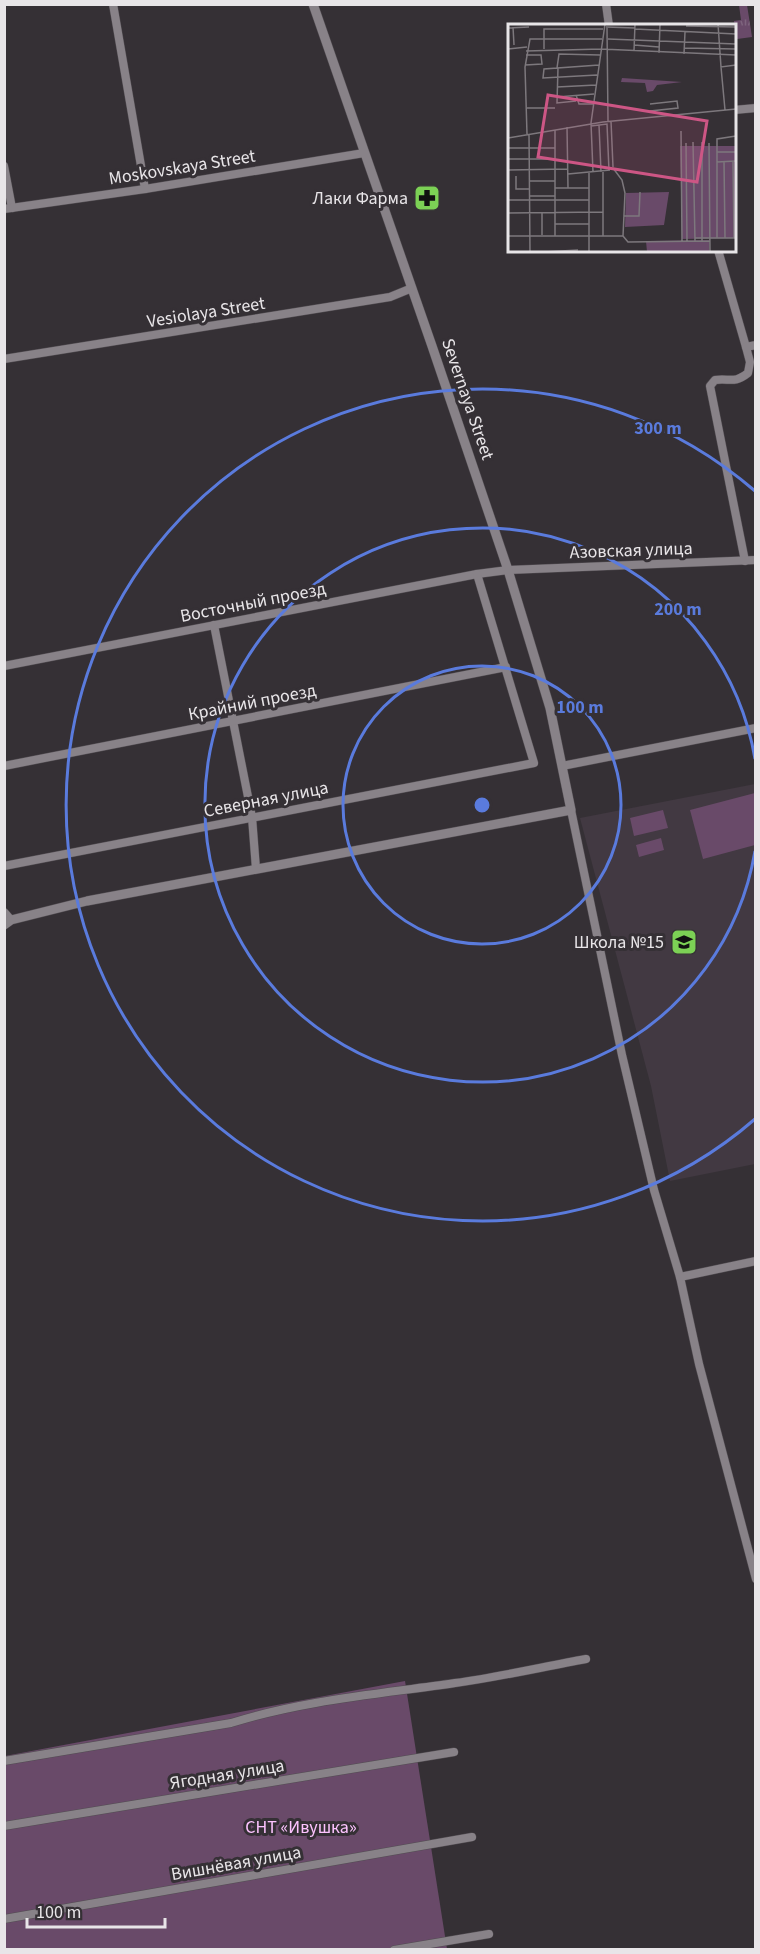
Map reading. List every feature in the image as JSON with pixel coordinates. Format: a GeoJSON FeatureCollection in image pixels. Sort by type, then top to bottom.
{"type":"FeatureCollection","features":[{"type":"Feature","properties":{"kind":"street"},"geometry":{"type":"LineString","coordinates":[[113,4],[145,189]]}},
{"type":"Feature","properties":{"kind":"street","name":"Severnaya Street"},"geometry":{"type":"LineString","coordinates":[[313,4],[508,570],[550,708],[571,810]]}},
{"type":"Feature","properties":{"kind":"street"},"geometry":{"type":"LineString","coordinates":[[606,4],[609,24]]}},
{"type":"Feature","properties":{"kind":"street"},"geometry":{"type":"LineString","coordinates":[[736,110],[756,108]]}},
{"type":"Feature","properties":{"kind":"street","name":"Moskovskaya Street"},"geometry":{"type":"LineString","coordinates":[[8,208],[145,189],[364,153]]}},
{"type":"Feature","properties":{"kind":"street"},"geometry":{"type":"LineString","coordinates":[[4,166],[8,208]]}},
{"type":"Feature","properties":{"kind":"street"},"geometry":{"type":"LineString","coordinates":[[719,252],[750,362],[748,374],[740,379],[715,380],[710,386],[745,561]]}},
{"type":"Feature","properties":{"kind":"street","name":"Vesiolaya Street"},"geometry":{"type":"LineString","coordinates":[[4,359],[390,297],[412,288]]}},
{"type":"Feature","properties":{"kind":"street"},"geometry":{"type":"LineString","coordinates":[[746,347],[756,345]]}},
{"type":"Feature","properties":{"kind":"street","name":"Азовская улица"},"geometry":{"type":"LineString","coordinates":[[508,570],[756,560]]}},
{"type":"Feature","properties":{"kind":"street","name":"Восточный проезд"},"geometry":{"type":"LineString","coordinates":[[4,666],[477,574],[508,570]]}},
{"type":"Feature","properties":{"kind":"street"},"geometry":{"type":"LineString","coordinates":[[477,574],[506,667]]}},
{"type":"Feature","properties":{"kind":"street"},"geometry":{"type":"LineString","coordinates":[[214,625],[252,817],[256,869]]}},
{"type":"Feature","properties":{"kind":"street","name":"Крайний проезд"},"geometry":{"type":"LineString","coordinates":[[4,766],[506,667]]}},
{"type":"Feature","properties":{"kind":"street","name":"Северная улица"},"geometry":{"type":"LineString","coordinates":[[4,866],[534,763],[506,667]]}},
{"type":"Feature","properties":{"kind":"street"},"geometry":{"type":"LineString","coordinates":[[562,766],[756,728]]}},
{"type":"Feature","properties":{"kind":"street"},"geometry":{"type":"LineString","coordinates":[[4,912],[8,922],[87,901],[571,810],[654,1190],[680,1277],[699,1364],[756,1580]]}},
{"type":"Feature","properties":{"kind":"street"},"geometry":{"type":"LineString","coordinates":[[680,1277],[756,1261]]}},
{"type":"Feature","properties":{"kind":"street"},"geometry":{"type":"LineString","coordinates":[[4,1761],[231,1723],[263,1713],[359,1696],[457,1683],[586,1659]]}},
{"type":"Feature","properties":{"kind":"street","name":"Ягодная улица"},"geometry":{"type":"LineString","coordinates":[[4,1826],[454,1752]]}},
{"type":"Feature","properties":{"kind":"street","name":"Вишнёвая улица"},"geometry":{"type":"LineString","coordinates":[[4,1919],[472,1837]]}},
{"type":"Feature","properties":{"kind":"street"},"geometry":{"type":"LineString","coordinates":[[394,1950],[489,1934]]}},
{"type":"Feature","properties":{"kind":"shaded area","name":"Школа №15"},"geometry":{"type":"Polygon","coordinates":[[[755,784],[755,1164],[670,1181],[651,1086],[580,818],[755,784]]]}},
{"type":"Feature","properties":{"kind":"green space"},"geometry":{"type":"Polygon","coordinates":[[[739,5],[747,5],[752,37],[737,39],[734,21],[741,20],[739,5]]]}},
{"type":"Feature","properties":{"kind":"green space"},"geometry":{"type":"Polygon","coordinates":[[[755,793],[755,845],[703,859],[690,810],[755,793]]]}},
{"type":"Feature","properties":{"kind":"green space"},"geometry":{"type":"Polygon","coordinates":[[[663,810],[668,828],[634,836],[630,818],[663,810]]]}},
{"type":"Feature","properties":{"kind":"green space"},"geometry":{"type":"Polygon","coordinates":[[[661,838],[664,850],[639,857],[636,845],[661,838]]]}},
{"type":"Feature","properties":{"kind":"green space","name":"СНТ «Ивушка»"},"geometry":{"type":"Polygon","coordinates":[[[405,1681],[447,1949],[5,1950],[5,1756],[405,1681]]]}},
{"type":"Feature","properties":{"kind":"place","name":"Лаки Фарма"},"geometry":{"type":"Point","coordinates":[427,198]}},
{"type":"Feature","properties":{"kind":"place","name":"Школа №15"},"geometry":{"type":"Point","coordinates":[684,942]}}]}
